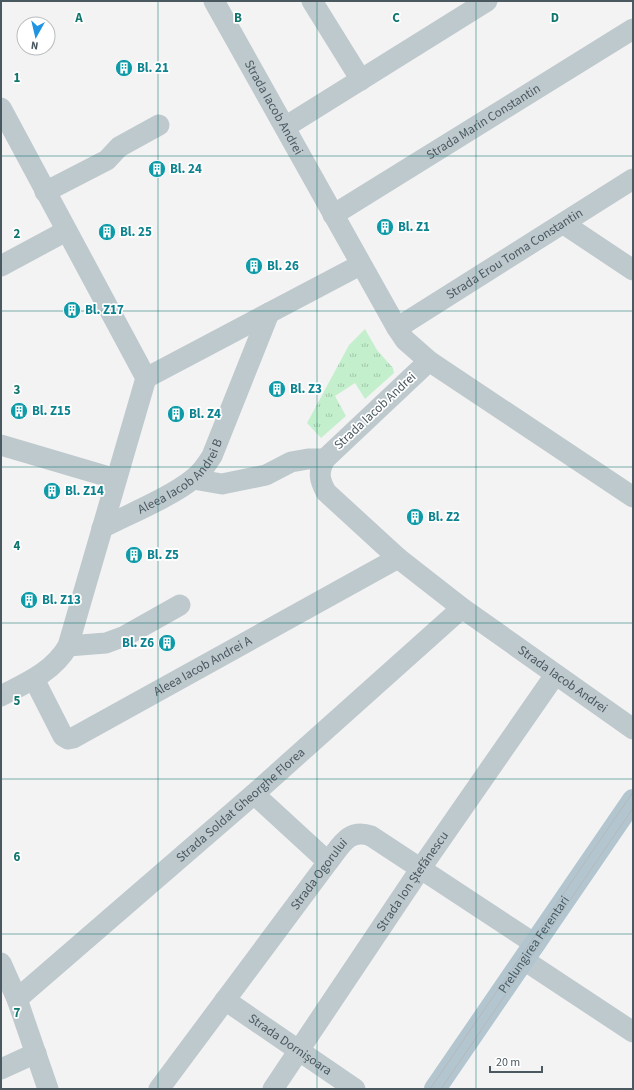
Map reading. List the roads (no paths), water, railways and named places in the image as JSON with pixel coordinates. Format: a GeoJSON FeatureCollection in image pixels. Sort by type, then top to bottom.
{"type":"FeatureCollection","features":[{"type":"Feature","properties":{"kind":"main road","name":"Prelungirea Ferentari"},"geometry":{"type":"LineString","coordinates":[[435,1089],[633,800]]}},
{"type":"Feature","properties":{"kind":"street","name":"Strada Iacob Andrei"},"geometry":{"type":"LineString","coordinates":[[214,1],[334,215],[360,265],[397,328],[405,340],[429,361],[325,459],[319,473],[319,480],[326,492],[398,558],[462,608],[633,729]]}},
{"type":"Feature","properties":{"kind":"street"},"geometry":{"type":"LineString","coordinates":[[312,1],[361,80]]}},
{"type":"Feature","properties":{"kind":"street"},"geometry":{"type":"LineString","coordinates":[[285,127],[487,1]]}},
{"type":"Feature","properties":{"kind":"street","name":"Strada Marin Constantin"},"geometry":{"type":"LineString","coordinates":[[334,215],[633,29]]}},
{"type":"Feature","properties":{"kind":"street"},"geometry":{"type":"LineString","coordinates":[[1,108],[146,378],[68,646],[55,664],[34,679],[1,696]]}},
{"type":"Feature","properties":{"kind":"street"},"geometry":{"type":"LineString","coordinates":[[45,192],[107,160],[119,148],[159,125]]}},
{"type":"Feature","properties":{"kind":"street","name":"Strada Erou Toma Constantin"},"geometry":{"type":"LineString","coordinates":[[397,328],[564,224],[633,179]]}},
{"type":"Feature","properties":{"kind":"street"},"geometry":{"type":"LineString","coordinates":[[564,224],[633,270]]}},
{"type":"Feature","properties":{"kind":"street"},"geometry":{"type":"LineString","coordinates":[[1,266],[66,231]]}},
{"type":"Feature","properties":{"kind":"street"},"geometry":{"type":"LineString","coordinates":[[146,378],[360,265]]}},
{"type":"Feature","properties":{"kind":"street","name":"Aleea Iacob Andrei B"},"geometry":{"type":"LineString","coordinates":[[102,528],[193,479],[204,469],[212,456],[269,313]]}},
{"type":"Feature","properties":{"kind":"street"},"geometry":{"type":"LineString","coordinates":[[429,361],[633,497]]}},
{"type":"Feature","properties":{"kind":"street"},"geometry":{"type":"LineString","coordinates":[[1,445],[116,479]]}},
{"type":"Feature","properties":{"kind":"street"},"geometry":{"type":"LineString","coordinates":[[193,479],[222,484],[266,475],[291,462],[308,459],[325,459]]}},
{"type":"Feature","properties":{"kind":"street","name":"Aleea Iacob Andrei A"},"geometry":{"type":"LineString","coordinates":[[34,679],[63,736],[68,739],[73,738],[398,558]]}},
{"type":"Feature","properties":{"kind":"street"},"geometry":{"type":"LineString","coordinates":[[68,646],[106,643],[125,636],[180,605]]}},
{"type":"Feature","properties":{"kind":"street","name":"Strada Soldat Gheorghe Florea"},"geometry":{"type":"LineString","coordinates":[[17,999],[254,794],[462,608]]}},
{"type":"Feature","properties":{"kind":"street","name":"Strada Ion Ștefănescu"},"geometry":{"type":"LineString","coordinates":[[273,1089],[421,868],[555,675]]}},
{"type":"Feature","properties":{"kind":"street"},"geometry":{"type":"LineString","coordinates":[[254,794],[328,862]]}},
{"type":"Feature","properties":{"kind":"street","name":"Strada Ogorului"},"geometry":{"type":"LineString","coordinates":[[159,1089],[328,862],[346,840],[354,834],[361,832],[371,836],[421,868],[633,1032]]}},
{"type":"Feature","properties":{"kind":"street"},"geometry":{"type":"LineString","coordinates":[[1,963],[17,999],[48,1089]]}},
{"type":"Feature","properties":{"kind":"street","name":"Strada Dornișoara"},"geometry":{"type":"LineString","coordinates":[[225,1000],[356,1089]]}},
{"type":"Feature","properties":{"kind":"street"},"geometry":{"type":"LineString","coordinates":[[1,1069],[36,1053]]}},
{"type":"Feature","properties":{"kind":"tram line"},"geometry":{"type":"LineString","coordinates":[[430,1089],[633,792]]}},
{"type":"Feature","properties":{"kind":"tram line"},"geometry":{"type":"LineString","coordinates":[[441,1089],[633,808]]}},
{"type":"Feature","properties":{"kind":"place","name":"Bl. 21"},"geometry":{"type":"Point","coordinates":[124,68]}},
{"type":"Feature","properties":{"kind":"place","name":"Bl. 24"},"geometry":{"type":"Point","coordinates":[157,169]}},
{"type":"Feature","properties":{"kind":"place","name":"Bl. Z1"},"geometry":{"type":"Point","coordinates":[385,227]}},
{"type":"Feature","properties":{"kind":"place","name":"Bl. 25"},"geometry":{"type":"Point","coordinates":[107,232]}},
{"type":"Feature","properties":{"kind":"place","name":"Bl. 26"},"geometry":{"type":"Point","coordinates":[254,266]}},
{"type":"Feature","properties":{"kind":"place","name":"Bl. Z17"},"geometry":{"type":"Point","coordinates":[72,310]}},
{"type":"Feature","properties":{"kind":"place","name":"Bl. Z3"},"geometry":{"type":"Point","coordinates":[277,389]}},
{"type":"Feature","properties":{"kind":"place","name":"Bl. Z15"},"geometry":{"type":"Point","coordinates":[19,411]}},
{"type":"Feature","properties":{"kind":"place","name":"Bl. Z4"},"geometry":{"type":"Point","coordinates":[176,414]}},
{"type":"Feature","properties":{"kind":"place","name":"Bl. Z14"},"geometry":{"type":"Point","coordinates":[52,491]}},
{"type":"Feature","properties":{"kind":"place","name":"Bl. Z2"},"geometry":{"type":"Point","coordinates":[415,517]}},
{"type":"Feature","properties":{"kind":"place","name":"Bl. Z5"},"geometry":{"type":"Point","coordinates":[134,555]}},
{"type":"Feature","properties":{"kind":"place","name":"Bl. Z13"},"geometry":{"type":"Point","coordinates":[29,600]}},
{"type":"Feature","properties":{"kind":"place","name":"Bl. Z6"},"geometry":{"type":"Point","coordinates":[167,643]}}]}
